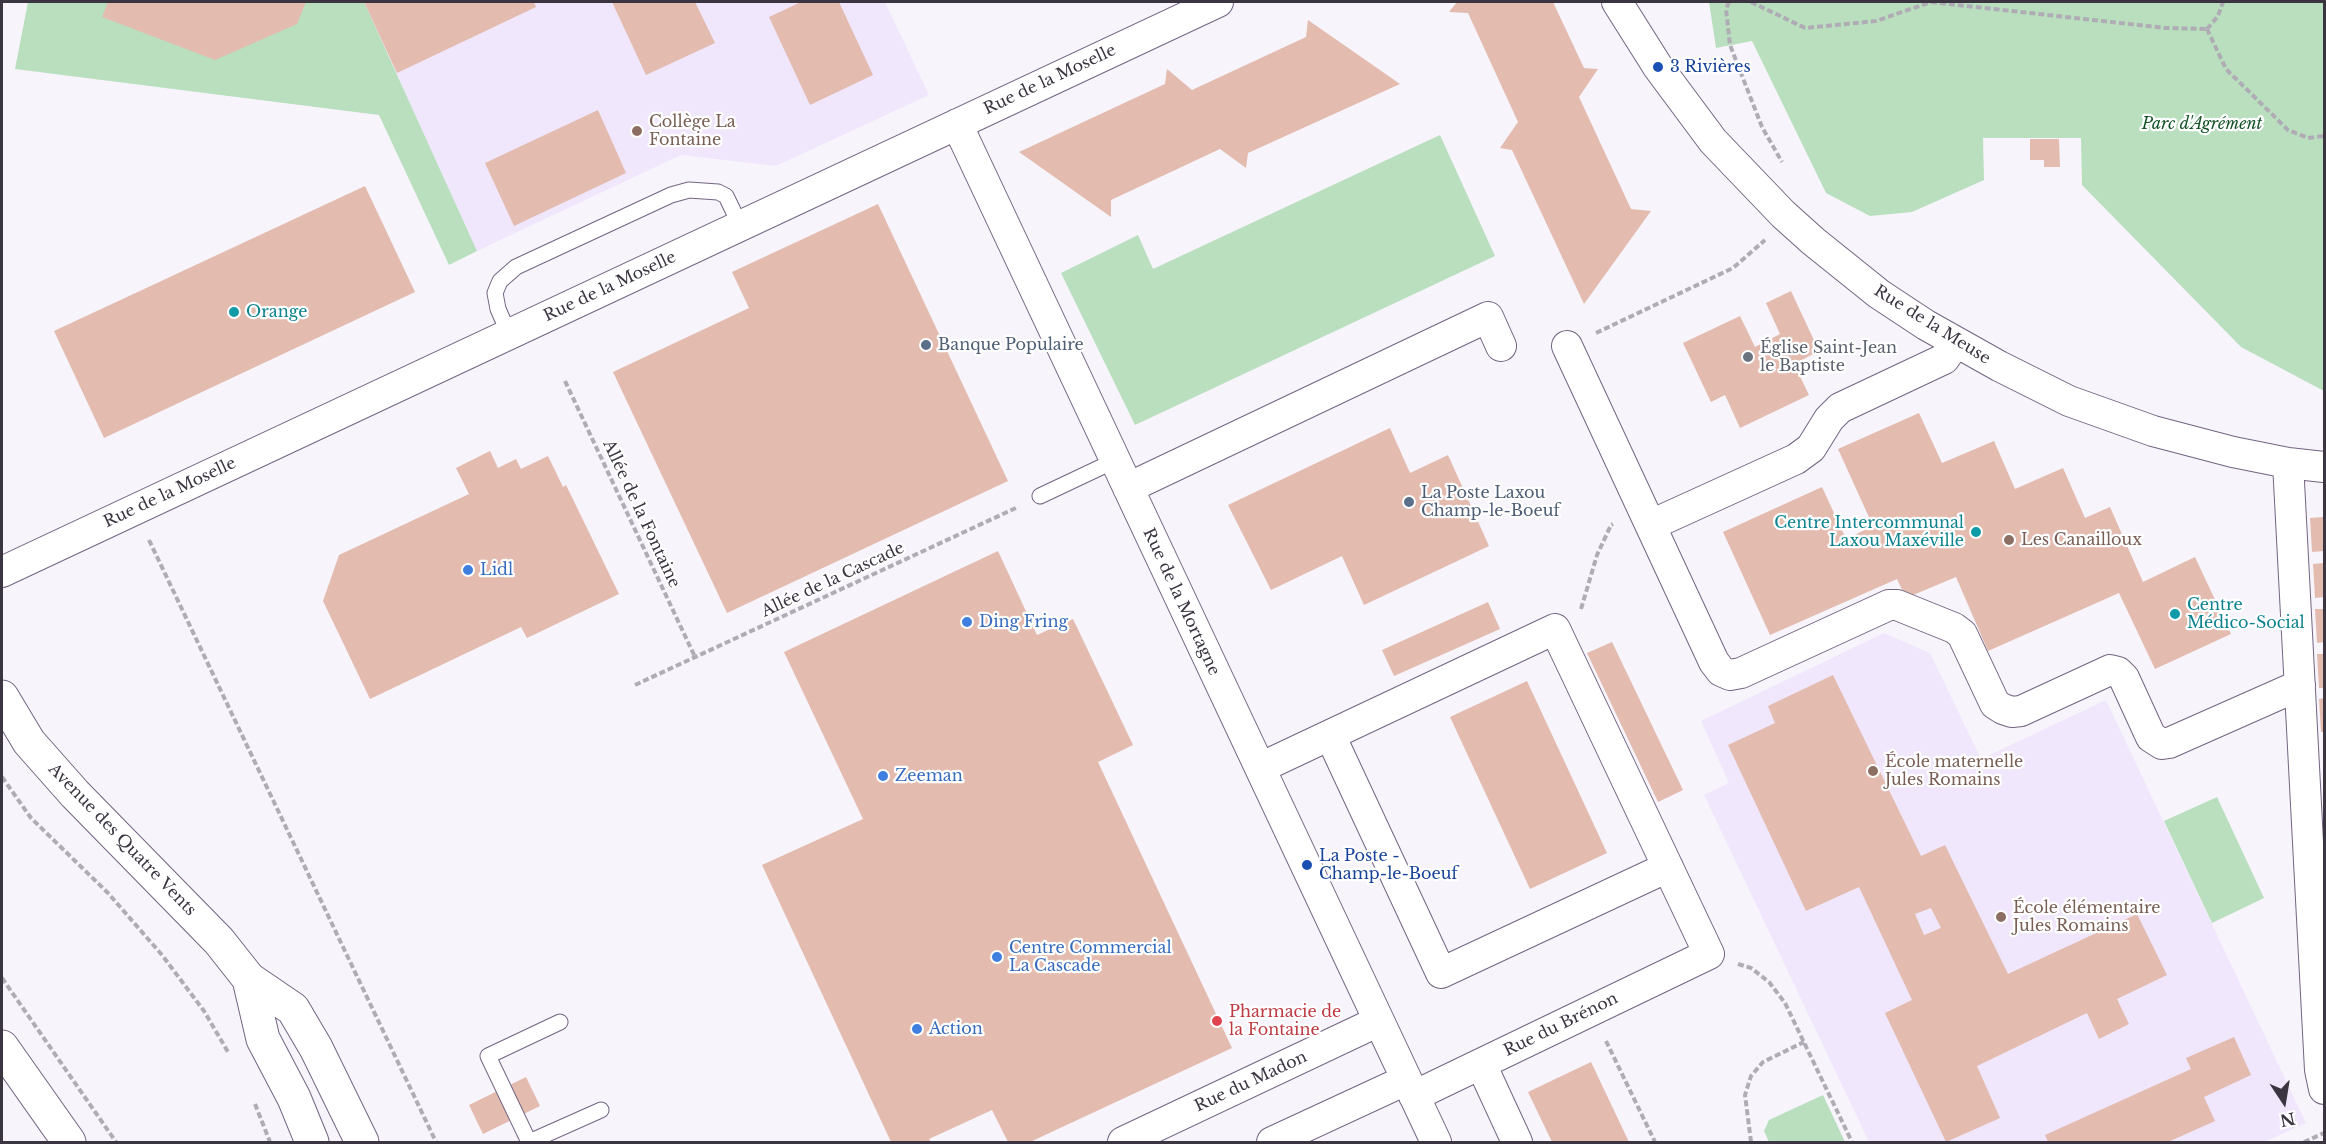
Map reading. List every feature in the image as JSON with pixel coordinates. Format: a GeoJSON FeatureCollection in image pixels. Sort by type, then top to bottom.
{"type":"FeatureCollection","features":[{"type":"Feature","properties":{"kind":"main road","name":"Avenue des Quatre Vents"},"geometry":{"type":"LineString","coordinates":[[2,697],[29,742],[75,794],[219,941],[249,979],[293,1009],[316,1048],[362,1143]]}},
{"type":"Feature","properties":{"kind":"main road","name":"Avenue des Quatre Vents"},"geometry":{"type":"LineString","coordinates":[[249,979],[263,1039],[294,1098],[312,1143]]}},
{"type":"Feature","properties":{"kind":"main road"},"geometry":{"type":"LineString","coordinates":[[2,1047],[69,1143]]}},
{"type":"Feature","properties":{"kind":"street","name":"Rue de la Moselle"},"geometry":{"type":"LineString","coordinates":[[2,572],[1218,2]]}},
{"type":"Feature","properties":{"kind":"street","name":"Rue de la Meuse"},"geometry":{"type":"LineString","coordinates":[[1617,2],[1658,67],[1713,141],[1783,214],[1879,294],[1926,325],[1999,366],[2069,401],[2161,433],[2233,452],[2288,463],[2325,467]]}},
{"type":"Feature","properties":{"kind":"street","name":"Rue de la Mortagne"},"geometry":{"type":"LineString","coordinates":[[957,124],[1436,1143]]}},
{"type":"Feature","properties":{"kind":"street"},"geometry":{"type":"LineString","coordinates":[[1128,488],[1488,317],[1501,346]]}},
{"type":"Feature","properties":{"kind":"street"},"geometry":{"type":"LineString","coordinates":[[1647,517],[1796,459],[1811,448],[1830,418],[1840,408],[1944,359],[1956,342]]}},
{"type":"Feature","properties":{"kind":"street"},"geometry":{"type":"LineString","coordinates":[[1567,346],[1714,662],[1721,671],[1730,675],[1741,673],[1889,605],[1897,604],[1954,628],[1962,634],[1995,704],[2003,710],[2020,711],[2110,670],[2118,672],[2124,678],[2151,737],[2162,744],[2169,743],[2300,685]]}},
{"type":"Feature","properties":{"kind":"street"},"geometry":{"type":"LineString","coordinates":[[2288,463],[2300,685],[2315,780],[2320,1070],[2325,1089]]}},
{"type":"Feature","properties":{"kind":"street"},"geometry":{"type":"LineString","coordinates":[[1260,768],[1555,629],[1709,954]]}},
{"type":"Feature","properties":{"kind":"street"},"geometry":{"type":"LineString","coordinates":[[1330,735],[1441,973],[1668,867]]}},
{"type":"Feature","properties":{"kind":"street","name":"Rue du Brénon"},"geometry":{"type":"LineString","coordinates":[[1410,1088],[1481,1064],[1709,954]]}},
{"type":"Feature","properties":{"kind":"street","name":"Rue du Madon"},"geometry":{"type":"LineString","coordinates":[[1123,1143],[1379,1021]]}},
{"type":"Feature","properties":{"kind":"street"},"geometry":{"type":"LineString","coordinates":[[1481,1064],[1518,1143]]}},
{"type":"Feature","properties":{"kind":"street"},"geometry":{"type":"LineString","coordinates":[[1272,1143],[1410,1088]]}},
{"type":"Feature","properties":{"kind":"lane"},"geometry":{"type":"LineString","coordinates":[[509,334],[498,309],[495,293],[500,281],[516,267],[671,195],[689,189],[701,189],[726,196],[740,225]]}},
{"type":"Feature","properties":{"kind":"lane"},"geometry":{"type":"LineString","coordinates":[[1040,496],[1114,460]]}},
{"type":"Feature","properties":{"kind":"lane"},"geometry":{"type":"LineString","coordinates":[[560,1022],[488,1056],[530,1142],[601,1110]]}},
{"type":"Feature","properties":{"kind":"path"},"geometry":{"type":"LineString","coordinates":[[1729,2],[1726,9],[1730,45],[1762,127],[1784,164]]}},
{"type":"Feature","properties":{"kind":"path"},"geometry":{"type":"LineString","coordinates":[[1751,2],[1805,28],[1876,21],[1931,2],[2165,28],[2207,29]]}},
{"type":"Feature","properties":{"kind":"path"},"geometry":{"type":"LineString","coordinates":[[2207,29],[2218,16],[2223,2]]}},
{"type":"Feature","properties":{"kind":"path"},"geometry":{"type":"LineString","coordinates":[[2207,29],[2226,69],[2288,130],[2308,138],[2324,137]]}},
{"type":"Feature","properties":{"kind":"path"},"geometry":{"type":"LineString","coordinates":[[1567,346],[1733,268],[1763,243],[1783,214]]}},
{"type":"Feature","properties":{"kind":"path","name":"Allée de la Fontaine"},"geometry":{"type":"LineString","coordinates":[[565,381],[695,657]]}},
{"type":"Feature","properties":{"kind":"path","name":"Allée de la Cascade"},"geometry":{"type":"LineString","coordinates":[[635,685],[1040,496]]}},
{"type":"Feature","properties":{"kind":"path"},"geometry":{"type":"LineString","coordinates":[[135,509],[436,1143]]}},
{"type":"Feature","properties":{"kind":"path"},"geometry":{"type":"LineString","coordinates":[[1555,629],[1581,610],[1597,555],[1611,525],[1647,517]]}},
{"type":"Feature","properties":{"kind":"path"},"geometry":{"type":"LineString","coordinates":[[2,777],[31,818],[108,893],[162,955],[204,1011],[231,1056]]}},
{"type":"Feature","properties":{"kind":"path"},"geometry":{"type":"LineString","coordinates":[[1709,954],[1751,968],[1769,982],[1785,1003],[1852,1143]]}},
{"type":"Feature","properties":{"kind":"path"},"geometry":{"type":"LineString","coordinates":[[2,978],[117,1143]]}},
{"type":"Feature","properties":{"kind":"path"},"geometry":{"type":"LineString","coordinates":[[1591,1011],[1655,1143]]}},
{"type":"Feature","properties":{"kind":"path"},"geometry":{"type":"LineString","coordinates":[[1750,1143],[1745,1095],[1751,1076],[1762,1062],[1804,1042]]}},
{"type":"Feature","properties":{"kind":"path"},"geometry":{"type":"LineString","coordinates":[[251,1097],[270,1143]]}},
{"type":"Feature","properties":{"kind":"path"},"geometry":{"type":"LineString","coordinates":[[2304,1143],[2325,1132]]}},
{"type":"Feature","properties":{"kind":"shaded area","name":"Collège La Fontaine"},"geometry":{"type":"Polygon","coordinates":[[[364,2],[885,2],[929,95],[776,166],[681,155],[477,251],[364,2]]]}},
{"type":"Feature","properties":{"kind":"shaded area","name":"École élémentaire Jules Romains"},"geometry":{"type":"Polygon","coordinates":[[[1884,633],[1930,653],[1981,759],[2106,700],[2306,1123],[2264,1142],[1869,1142],[1704,795],[1729,783],[1701,721],[1884,633]]]}},
{"type":"Feature","properties":{"kind":"green space"},"geometry":{"type":"Polygon","coordinates":[[[28,2],[364,2],[477,251],[449,265],[379,115],[15,69],[28,2]]]}},
{"type":"Feature","properties":{"kind":"green space","name":"Parc d'Agrément"},"geometry":{"type":"Polygon","coordinates":[[[1709,2],[2324,2],[2324,391],[2241,347],[2082,185],[2081,138],[1983,138],[1984,180],[1912,212],[1870,216],[1826,193],[1752,41],[1716,48],[1709,2]]]}},
{"type":"Feature","properties":{"kind":"green space"},"geometry":{"type":"Polygon","coordinates":[[[1440,135],[1495,256],[1135,425],[1061,273],[1138,235],[1153,269],[1440,135]]]}},
{"type":"Feature","properties":{"kind":"green space"},"geometry":{"type":"Polygon","coordinates":[[[2217,797],[2264,898],[2212,923],[2164,821],[2217,797]]]}},
{"type":"Feature","properties":{"kind":"green space"},"geometry":{"type":"Polygon","coordinates":[[[1823,1095],[1845,1142],[1769,1142],[1764,1131],[1769,1120],[1823,1095]]]}},
{"type":"Feature","properties":{"kind":"building"},"geometry":{"type":"Polygon","coordinates":[[[108,2],[306,2],[297,24],[215,60],[102,17],[108,2]]]}},
{"type":"Feature","properties":{"kind":"building"},"geometry":{"type":"Polygon","coordinates":[[[364,2],[534,2],[536,7],[397,73],[364,2]]]}},
{"type":"Feature","properties":{"kind":"building"},"geometry":{"type":"Polygon","coordinates":[[[612,2],[695,2],[715,43],[646,75],[612,2]]]}},
{"type":"Feature","properties":{"kind":"building"},"geometry":{"type":"Polygon","coordinates":[[[801,2],[839,2],[873,75],[810,105],[769,17],[801,2]]]}},
{"type":"Feature","properties":{"kind":"building"},"geometry":{"type":"Polygon","coordinates":[[[1457,2],[1553,2],[1584,68],[1598,69],[1579,97],[1631,209],[1651,211],[1584,304],[1512,150],[1500,148],[1518,122],[1468,13],[1449,12],[1457,2]]]}},
{"type":"Feature","properties":{"kind":"building"},"geometry":{"type":"Polygon","coordinates":[[[1308,20],[1400,84],[1248,153],[1246,168],[1220,149],[1111,200],[1111,217],[1019,152],[1165,84],[1167,69],[1192,90],[1306,37],[1308,20]]]}},
{"type":"Feature","properties":{"kind":"building"},"geometry":{"type":"Polygon","coordinates":[[[598,110],[626,173],[514,226],[485,163],[598,110]]]}},
{"type":"Feature","properties":{"kind":"building"},"geometry":{"type":"Polygon","coordinates":[[[2030,139],[2059,139],[2060,167],[2044,167],[2044,160],[2030,160],[2030,139]]]}},
{"type":"Feature","properties":{"kind":"building","name":"Orange"},"geometry":{"type":"Polygon","coordinates":[[[365,186],[415,292],[104,438],[54,331],[365,186]]]}},
{"type":"Feature","properties":{"kind":"building"},"geometry":{"type":"Polygon","coordinates":[[[878,204],[1008,481],[727,613],[613,372],[749,308],[732,272],[878,204]]]}},
{"type":"Feature","properties":{"kind":"building","name":"Église Saint-Jean le Baptiste"},"geometry":{"type":"Polygon","coordinates":[[[1791,291],[1819,351],[1794,364],[1809,395],[1740,428],[1725,395],[1711,402],[1683,343],[1740,316],[1755,347],[1780,334],[1766,303],[1791,291]]]}},
{"type":"Feature","properties":{"kind":"building","name":"Centre Intercommunal Laxou Maxéville"},"geometry":{"type":"Polygon","coordinates":[[[1919,413],[1942,463],[1994,441],[2015,489],[2063,468],[2085,518],[2110,507],[2143,582],[2195,557],[2231,634],[2155,669],[2119,593],[1988,651],[1956,577],[1906,598],[1897,579],[1770,635],[1723,532],[1822,487],[1846,539],[1873,526],[1838,449],[1919,413]]]}},
{"type":"Feature","properties":{"kind":"building"},"geometry":{"type":"Polygon","coordinates":[[[1390,428],[1410,473],[1448,455],[1489,546],[1364,605],[1342,556],[1271,590],[1228,505],[1390,428]]]}},
{"type":"Feature","properties":{"kind":"building","name":"Lidl"},"geometry":{"type":"Polygon","coordinates":[[[490,451],[498,468],[516,459],[521,469],[548,456],[563,487],[566,485],[619,594],[527,638],[521,627],[370,699],[323,601],[339,555],[469,494],[456,468],[490,451]]]}},
{"type":"Feature","properties":{"kind":"building"},"geometry":{"type":"Polygon","coordinates":[[[2324,517],[2324,551],[2312,552],[2310,518],[2324,517]]]}},
{"type":"Feature","properties":{"kind":"building"},"geometry":{"type":"Polygon","coordinates":[[[998,551],[1037,635],[1073,619],[1133,745],[1098,762],[1232,1048],[1030,1142],[1008,1142],[992,1110],[929,1139],[931,1142],[891,1142],[762,865],[863,819],[784,652],[998,551]]]}},
{"type":"Feature","properties":{"kind":"building"},"geometry":{"type":"Polygon","coordinates":[[[2324,563],[2324,597],[2315,598],[2313,564],[2324,563]]]}},
{"type":"Feature","properties":{"kind":"building"},"geometry":{"type":"Polygon","coordinates":[[[1488,602],[1500,629],[1394,676],[1382,650],[1488,602]]]}},
{"type":"Feature","properties":{"kind":"building"},"geometry":{"type":"Polygon","coordinates":[[[2315,609],[2324,609],[2324,642],[2317,643],[2315,609]]]}},
{"type":"Feature","properties":{"kind":"building"},"geometry":{"type":"Polygon","coordinates":[[[1612,642],[1683,790],[1658,802],[1587,653],[1612,642]]]}},
{"type":"Feature","properties":{"kind":"building"},"geometry":{"type":"Polygon","coordinates":[[[2317,654],[2324,654],[2324,688],[2319,688],[2317,654]]]}},
{"type":"Feature","properties":{"kind":"building"},"geometry":{"type":"Polygon","coordinates":[[[1833,675],[1921,856],[1945,845],[2008,974],[2137,914],[2167,975],[2117,999],[2129,1024],[2099,1039],[2087,1013],[1977,1066],[2000,1118],[1946,1142],[1885,1013],[1912,1000],[1859,887],[1806,911],[1728,745],[1775,723],[1768,706],[1833,675]],[[1931,908],[1915,914],[1924,935],[1941,928],[1931,908]]]}},
{"type":"Feature","properties":{"kind":"building"},"geometry":{"type":"Polygon","coordinates":[[[1527,681],[1607,853],[1530,889],[1450,717],[1527,681]]]}},
{"type":"Feature","properties":{"kind":"building"},"geometry":{"type":"Polygon","coordinates":[[[2324,698],[2324,732],[2321,732],[2319,699],[2324,698]]]}},
{"type":"Feature","properties":{"kind":"building"},"geometry":{"type":"Polygon","coordinates":[[[2234,1037],[2251,1075],[2204,1097],[2215,1121],[2168,1142],[2048,1142],[2045,1135],[2191,1069],[2186,1058],[2234,1037]]]}},
{"type":"Feature","properties":{"kind":"building"},"geometry":{"type":"Polygon","coordinates":[[[1591,1062],[1629,1142],[1552,1142],[1528,1092],[1591,1062]]]}},
{"type":"Feature","properties":{"kind":"building"},"geometry":{"type":"Polygon","coordinates":[[[526,1077],[540,1106],[483,1134],[469,1105],[526,1077]]]}},
{"type":"Feature","properties":{"kind":"place","name":"3 Rivières"},"geometry":{"type":"Point","coordinates":[1658,67]}},
{"type":"Feature","properties":{"kind":"place","name":"Collège La Fontaine"},"geometry":{"type":"Point","coordinates":[637,131]}},
{"type":"Feature","properties":{"kind":"place","name":"Orange"},"geometry":{"type":"Point","coordinates":[234,312]}},
{"type":"Feature","properties":{"kind":"place","name":"Banque Populaire"},"geometry":{"type":"Point","coordinates":[926,345]}},
{"type":"Feature","properties":{"kind":"place","name":"Église Saint-Jean le Baptiste"},"geometry":{"type":"Point","coordinates":[1748,357]}},
{"type":"Feature","properties":{"kind":"place","name":"La Poste Laxou Champ-le-Boeuf"},"geometry":{"type":"Point","coordinates":[1409,502]}},
{"type":"Feature","properties":{"kind":"place","name":"Centre Intercommunal Laxou Maxéville"},"geometry":{"type":"Point","coordinates":[1976,532]}},
{"type":"Feature","properties":{"kind":"place","name":"Les Canailloux"},"geometry":{"type":"Point","coordinates":[2009,540]}},
{"type":"Feature","properties":{"kind":"place","name":"Lidl"},"geometry":{"type":"Point","coordinates":[468,570]}},
{"type":"Feature","properties":{"kind":"place","name":"Centre Médico-Social"},"geometry":{"type":"Point","coordinates":[2175,614]}},
{"type":"Feature","properties":{"kind":"place","name":"Ding Fring"},"geometry":{"type":"Point","coordinates":[967,622]}},
{"type":"Feature","properties":{"kind":"place","name":"École maternelle Jules Romains"},"geometry":{"type":"Point","coordinates":[1873,771]}},
{"type":"Feature","properties":{"kind":"place","name":"Zeeman"},"geometry":{"type":"Point","coordinates":[883,776]}},
{"type":"Feature","properties":{"kind":"place","name":"La Poste - Champ-le-Boeuf"},"geometry":{"type":"Point","coordinates":[1307,865]}},
{"type":"Feature","properties":{"kind":"place","name":"École élémentaire Jules Romains"},"geometry":{"type":"Point","coordinates":[2001,917]}},
{"type":"Feature","properties":{"kind":"place","name":"Centre Commercial La Cascade"},"geometry":{"type":"Point","coordinates":[997,957]}},
{"type":"Feature","properties":{"kind":"place","name":"Pharmacie de la Fontaine"},"geometry":{"type":"Point","coordinates":[1217,1021]}},
{"type":"Feature","properties":{"kind":"place","name":"Action"},"geometry":{"type":"Point","coordinates":[917,1029]}}]}
